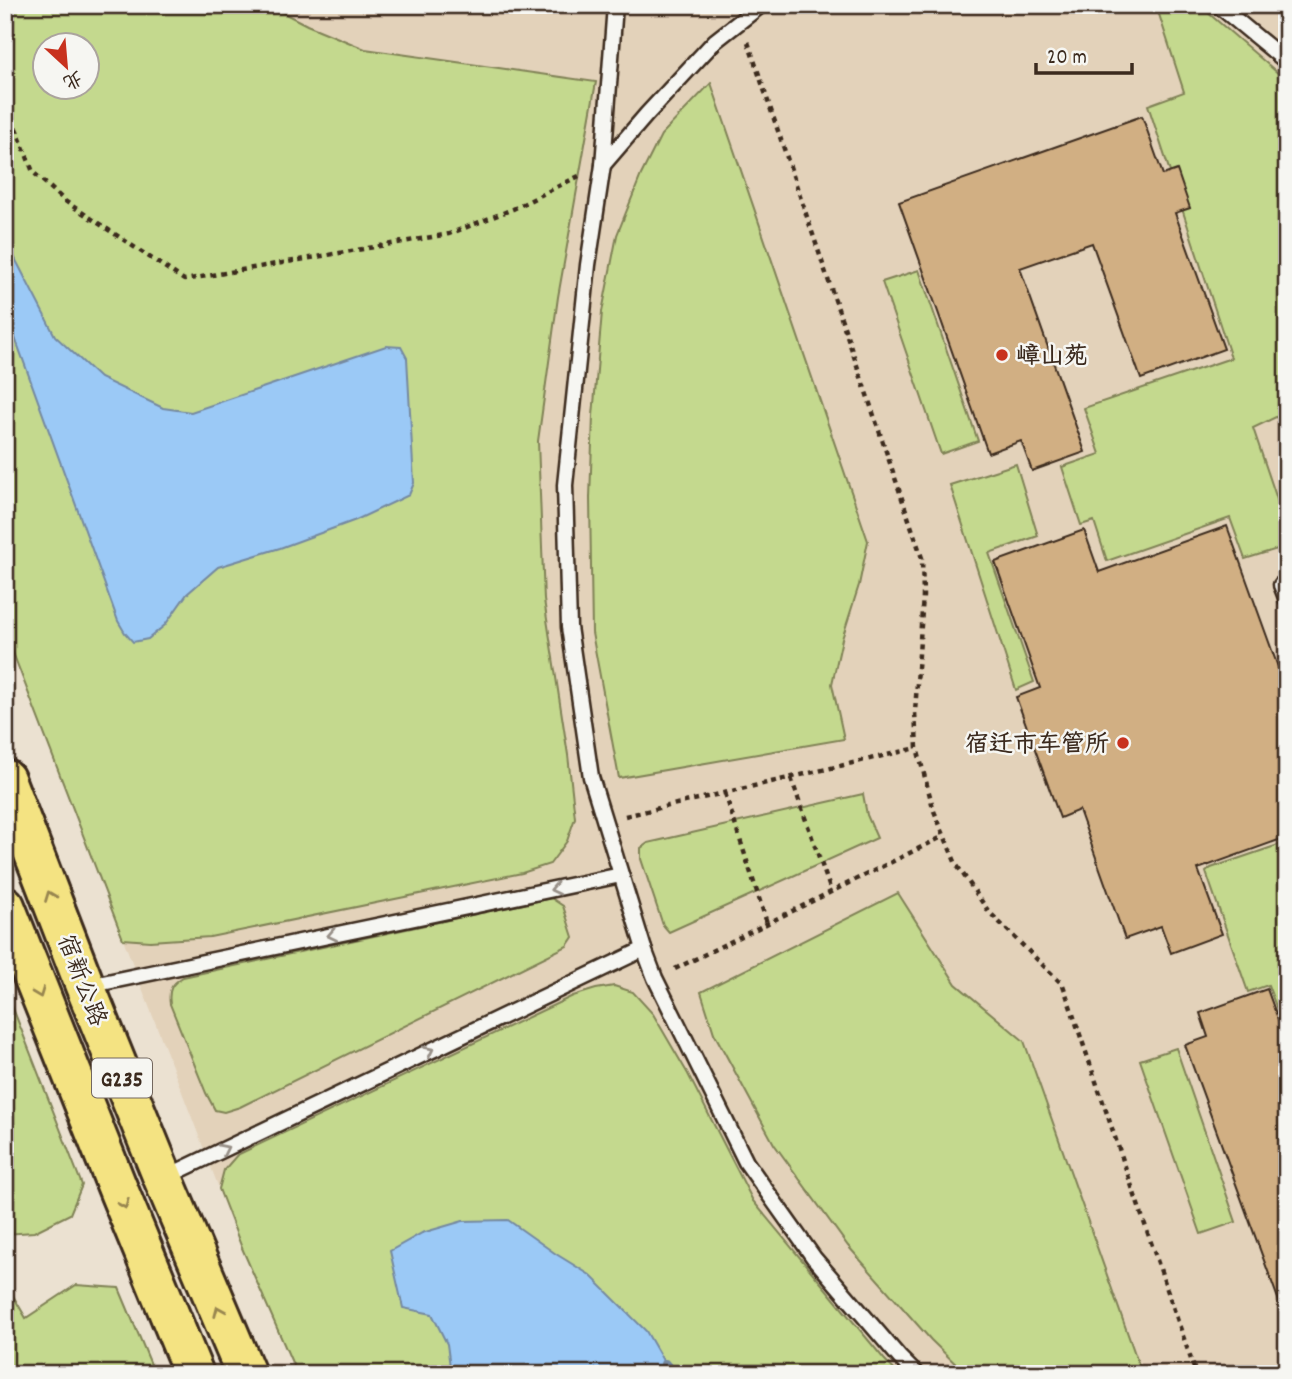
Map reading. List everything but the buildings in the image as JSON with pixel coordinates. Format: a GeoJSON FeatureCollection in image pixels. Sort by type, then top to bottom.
{"type":"FeatureCollection","features":[{"type":"Feature","properties":{"kind":"highway","name":"宿新公路"},"geometry":{"type":"LineString","coordinates":[[5,779],[85,986],[246,1374]]}},
{"type":"Feature","properties":{"kind":"highway","name":"宿新公路"},"geometry":{"type":"LineString","coordinates":[[5,906],[194,1374]]}},
{"type":"Feature","properties":{"kind":"lane"},"geometry":{"type":"LineString","coordinates":[[615,5],[603,164],[588,265],[565,485],[569,627],[591,777],[655,978],[746,1162],[814,1258],[916,1374]]}},
{"type":"Feature","properties":{"kind":"lane"},"geometry":{"type":"LineString","coordinates":[[603,164],[715,41],[761,5]]}},
{"type":"Feature","properties":{"kind":"lane"},"geometry":{"type":"LineString","coordinates":[[1218,5],[1287,62]]}},
{"type":"Feature","properties":{"kind":"lane"},"geometry":{"type":"LineString","coordinates":[[1287,583],[1281,585],[1287,600]]}},
{"type":"Feature","properties":{"kind":"lane"},"geometry":{"type":"LineString","coordinates":[[85,986],[621,875]]}},
{"type":"Feature","properties":{"kind":"lane"},"geometry":{"type":"LineString","coordinates":[[163,1178],[644,949]]}},
{"type":"Feature","properties":{"kind":"path"},"geometry":{"type":"LineString","coordinates":[[741,21],[922,558],[923,596],[915,712],[917,748],[934,810],[956,863],[989,912],[1063,985],[1196,1374]]}},
{"type":"Feature","properties":{"kind":"path"},"geometry":{"type":"LineString","coordinates":[[5,100],[33,172],[65,201],[184,280],[449,234],[513,209],[603,164]]}},
{"type":"Feature","properties":{"kind":"path"},"geometry":{"type":"LineString","coordinates":[[604,820],[917,748]]}},
{"type":"Feature","properties":{"kind":"path"},"geometry":{"type":"LineString","coordinates":[[791,778],[831,891]]}},
{"type":"Feature","properties":{"kind":"path"},"geometry":{"type":"LineString","coordinates":[[725,793],[767,923]]}},
{"type":"Feature","properties":{"kind":"path"},"geometry":{"type":"LineString","coordinates":[[655,978],[944,836]]}},
{"type":"Feature","properties":{"kind":"shaded area"},"geometry":{"type":"Polygon","coordinates":[[[5,5],[1287,5],[1287,1374],[297,1374],[242,1248],[5,632],[5,5]]]}},
{"type":"Feature","properties":{"kind":"green space"},"geometry":{"type":"Polygon","coordinates":[[[5,5],[268,5],[307,25],[365,49],[596,82],[558,297],[538,441],[544,600],[575,818],[567,841],[550,864],[522,873],[210,937],[150,941],[123,939],[5,632],[5,5]]]}},
{"type":"Feature","properties":{"kind":"green space"},"geometry":{"type":"Polygon","coordinates":[[[1156,5],[1199,5],[1287,81],[1287,428],[1278,416],[1253,428],[1287,529],[1287,546],[1245,559],[1230,518],[1107,561],[1094,521],[1081,525],[1062,467],[1100,454],[1084,408],[1231,358],[1148,105],[1184,92],[1156,5]]]}},
{"type":"Feature","properties":{"kind":"green space"},"geometry":{"type":"Polygon","coordinates":[[[711,83],[868,541],[832,684],[844,739],[619,778],[592,633],[590,498],[593,416],[602,312],[617,235],[641,175],[661,135],[711,83]]]}},
{"type":"Feature","properties":{"kind":"green space"},"geometry":{"type":"Polygon","coordinates":[[[919,270],[978,441],[941,454],[882,282],[919,270]]]}},
{"type":"Feature","properties":{"kind":"green space"},"geometry":{"type":"Polygon","coordinates":[[[1016,464],[1038,536],[989,553],[1034,682],[1016,690],[950,485],[1016,464]]]}},
{"type":"Feature","properties":{"kind":"green space"},"geometry":{"type":"Polygon","coordinates":[[[863,794],[867,815],[877,838],[669,932],[663,925],[641,859],[641,848],[648,843],[863,794]]]}},
{"type":"Feature","properties":{"kind":"green space"},"geometry":{"type":"Polygon","coordinates":[[[1287,842],[1287,1036],[1268,985],[1248,992],[1206,872],[1287,842]]]}},
{"type":"Feature","properties":{"kind":"green space"},"geometry":{"type":"Polygon","coordinates":[[[898,893],[956,984],[1024,1041],[1142,1374],[966,1374],[931,1340],[848,1246],[774,1144],[714,1033],[701,992],[898,893]]]}},
{"type":"Feature","properties":{"kind":"green space"},"geometry":{"type":"Polygon","coordinates":[[[551,898],[563,906],[573,937],[567,946],[240,1107],[224,1112],[215,1110],[170,1004],[171,988],[183,977],[551,898]]]}},
{"type":"Feature","properties":{"kind":"green space"},"geometry":{"type":"Polygon","coordinates":[[[614,986],[633,992],[653,1014],[688,1074],[753,1201],[898,1374],[297,1374],[219,1189],[224,1170],[237,1155],[573,996],[614,986]]]}},
{"type":"Feature","properties":{"kind":"green space"},"geometry":{"type":"Polygon","coordinates":[[[5,988],[82,1185],[70,1214],[34,1232],[5,1234],[5,988]]]}},
{"type":"Feature","properties":{"kind":"green space"},"geometry":{"type":"Polygon","coordinates":[[[1176,1048],[1236,1222],[1201,1234],[1140,1060],[1176,1048]]]}},
{"type":"Feature","properties":{"kind":"green space"},"geometry":{"type":"Polygon","coordinates":[[[5,1282],[26,1318],[76,1285],[119,1288],[155,1374],[5,1374],[5,1282]]]}},
{"type":"Feature","properties":{"kind":"water"},"geometry":{"type":"Polygon","coordinates":[[[5,239],[55,336],[100,378],[163,408],[191,412],[386,346],[401,347],[407,358],[414,483],[409,495],[356,520],[218,567],[187,594],[165,625],[148,639],[133,642],[118,621],[5,310],[5,239]]]}},
{"type":"Feature","properties":{"kind":"water"},"geometry":{"type":"Polygon","coordinates":[[[508,1220],[590,1275],[646,1331],[665,1364],[662,1374],[451,1374],[447,1344],[432,1314],[403,1308],[390,1251],[422,1233],[463,1221],[508,1220]]]}},
{"type":"Feature","properties":{"kind":"waterway"},"geometry":{"type":"LineString","coordinates":[[665,1364],[673,1374]]}},
{"type":"Feature","properties":{"kind":"place","name":"嶂山苑"},"geometry":{"type":"Point","coordinates":[1002,355]}},
{"type":"Feature","properties":{"kind":"place","name":"宿迁市车管所"},"geometry":{"type":"Point","coordinates":[1123,743]}}]}
